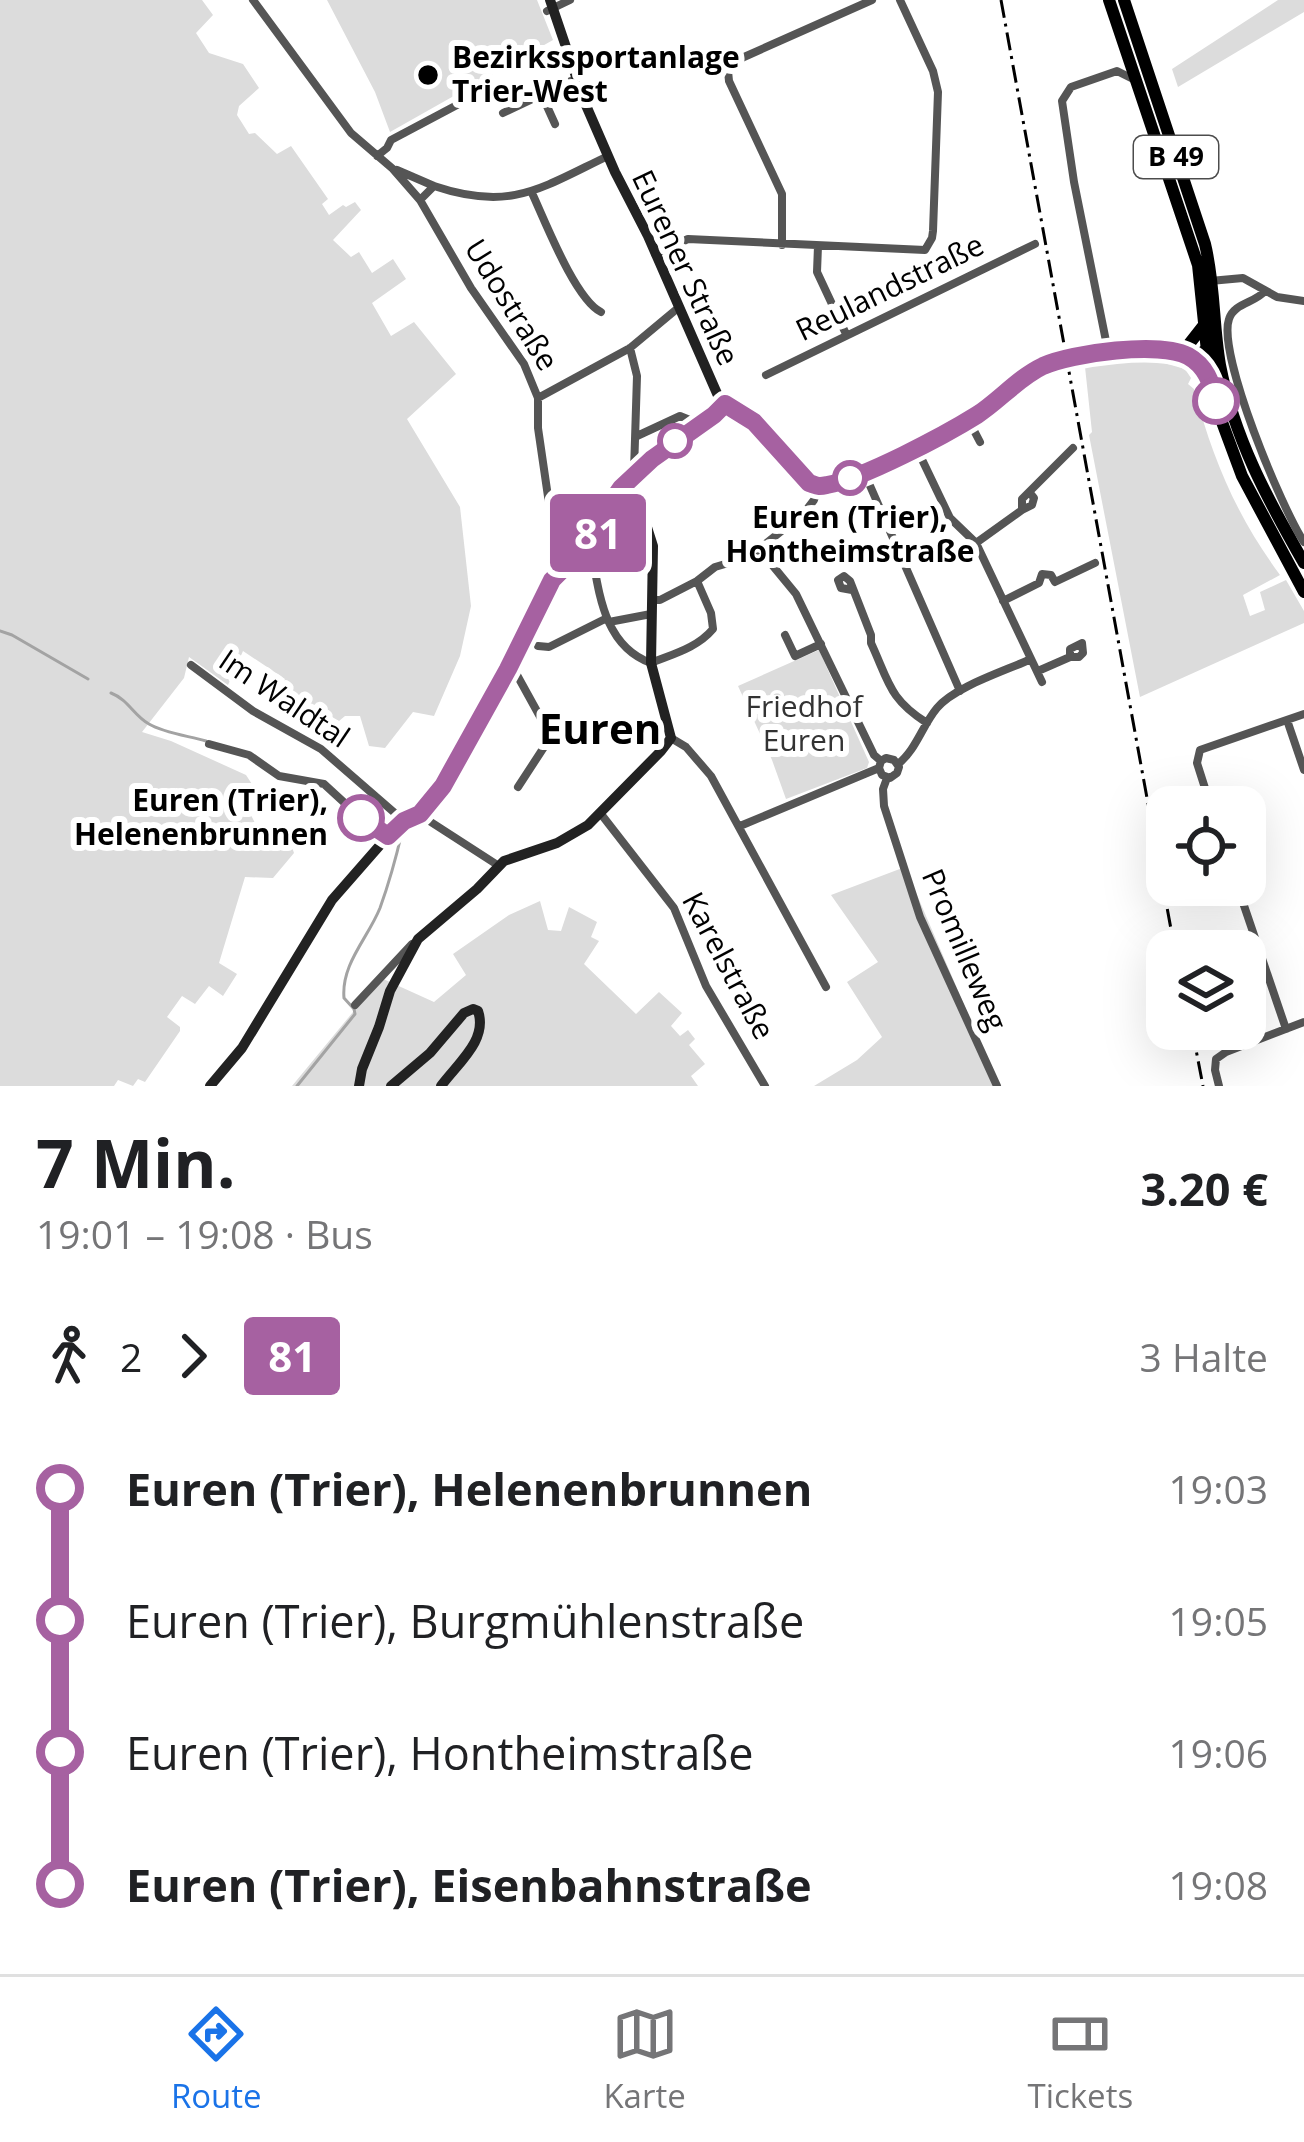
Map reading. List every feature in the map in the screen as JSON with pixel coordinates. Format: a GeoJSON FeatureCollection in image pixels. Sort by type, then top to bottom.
{"type":"FeatureCollection","features":[{"type":"Feature","properties":{"kind":"main road","name":"B 49"},"geometry":{"type":"LineString","coordinates":[[1109,0],[1206,282],[1236,427],[1297,564],[1304,592]]}},
{"type":"Feature","properties":{"kind":"main road","name":"B 49"},"geometry":{"type":"LineString","coordinates":[[1124,0],[1205,244],[1206,350],[1224,428],[1242,476],[1297,564]]}},
{"type":"Feature","properties":{"kind":"main road"},"geometry":{"type":"LineString","coordinates":[[1182,353],[1204,324]]}},
{"type":"Feature","properties":{"kind":"street","name":"Udostraße"},"geometry":{"type":"LineString","coordinates":[[253,0],[351,133],[419,200],[471,288],[524,364],[538,398],[559,572]]}},
{"type":"Feature","properties":{"kind":"street"},"geometry":{"type":"LineString","coordinates":[[548,5],[570,0]]}},
{"type":"Feature","properties":{"kind":"street"},"geometry":{"type":"LineString","coordinates":[[782,244],[782,194],[728,71],[735,61],[872,0]]}},
{"type":"Feature","properties":{"kind":"street"},"geometry":{"type":"LineString","coordinates":[[655,254],[688,238],[925,250],[933,231],[938,92],[934,71],[900,0]]}},
{"type":"Feature","properties":{"kind":"street","name":"Eurener Straße"},"geometry":{"type":"LineString","coordinates":[[548,5],[566,60],[716,393],[754,422],[809,483],[819,486]]}},
{"type":"Feature","properties":{"kind":"street"},"geometry":{"type":"LineString","coordinates":[[1108,351],[1062,101],[1071,87],[1117,71],[1126,54]]}},
{"type":"Feature","properties":{"kind":"street"},"geometry":{"type":"LineString","coordinates":[[1117,71],[1136,80]]}},
{"type":"Feature","properties":{"kind":"street"},"geometry":{"type":"LineString","coordinates":[[502,113],[575,73]]}},
{"type":"Feature","properties":{"kind":"street"},"geometry":{"type":"LineString","coordinates":[[541,93],[555,124]]}},
{"type":"Feature","properties":{"kind":"street"},"geometry":{"type":"LineString","coordinates":[[377,156],[387,148],[389,138],[457,105]]}},
{"type":"Feature","properties":{"kind":"street"},"geometry":{"type":"LineString","coordinates":[[392,169],[434,186],[493,199],[532,193],[608,156]]}},
{"type":"Feature","properties":{"kind":"street"},"geometry":{"type":"LineString","coordinates":[[419,200],[434,186]]}},
{"type":"Feature","properties":{"kind":"street"},"geometry":{"type":"LineString","coordinates":[[532,193],[560,256],[592,307],[602,312]]}},
{"type":"Feature","properties":{"kind":"street","name":"Reulandstraße"},"geometry":{"type":"LineString","coordinates":[[766,375],[1035,244]]}},
{"type":"Feature","properties":{"kind":"street"},"geometry":{"type":"LineString","coordinates":[[818,245],[817,272],[846,334]]}},
{"type":"Feature","properties":{"kind":"street"},"geometry":{"type":"LineString","coordinates":[[1206,282],[1243,278],[1286,300],[1304,301]]}},
{"type":"Feature","properties":{"kind":"street"},"geometry":{"type":"LineString","coordinates":[[1264,291],[1233,311],[1228,329],[1232,358],[1280,501],[1304,542]]}},
{"type":"Feature","properties":{"kind":"street"},"geometry":{"type":"LineString","coordinates":[[538,398],[630,348],[678,308]]}},
{"type":"Feature","properties":{"kind":"street"},"geometry":{"type":"LineString","coordinates":[[1206,350],[1217,336]]}},
{"type":"Feature","properties":{"kind":"street"},"geometry":{"type":"LineString","coordinates":[[630,348],[637,376],[631,477],[653,546],[651,663],[671,734],[710,776],[826,987]]}},
{"type":"Feature","properties":{"kind":"street"},"geometry":{"type":"LineString","coordinates":[[538,646],[549,647],[608,620],[653,607],[716,567],[742,559],[804,513],[819,486],[850,478],[916,447],[968,419],[1041,367],[1135,349],[1182,353],[1198,348],[1219,359]]}},
{"type":"Feature","properties":{"kind":"street"},"geometry":{"type":"LineString","coordinates":[[1182,353],[1210,378]]}},
{"type":"Feature","properties":{"kind":"street"},"geometry":{"type":"LineString","coordinates":[[698,581],[713,629],[690,648],[651,663],[627,651],[608,620],[599,602],[593,560],[603,514],[631,477],[725,404]]}},
{"type":"Feature","properties":{"kind":"street"},"geometry":{"type":"LineString","coordinates":[[637,436],[680,416],[695,427]]}},
{"type":"Feature","properties":{"kind":"street"},"geometry":{"type":"LineString","coordinates":[[968,419],[980,442]]}},
{"type":"Feature","properties":{"kind":"street"},"geometry":{"type":"LineString","coordinates":[[916,447],[950,518],[976,543],[1040,676],[1070,657]]}},
{"type":"Feature","properties":{"kind":"street"},"geometry":{"type":"LineString","coordinates":[[976,543],[1033,505],[1030,493],[1073,448]]}},
{"type":"Feature","properties":{"kind":"street"},"geometry":{"type":"LineString","coordinates":[[864,472],[960,691]]}},
{"type":"Feature","properties":{"kind":"street"},"geometry":{"type":"LineString","coordinates":[[759,548],[796,594],[882,776],[897,773],[898,764],[908,756],[939,704],[1031,659]]}},
{"type":"Feature","properties":{"kind":"street"},"geometry":{"type":"LineString","coordinates":[[210,1086],[242,1048],[326,908],[388,836],[420,814],[454,769],[559,572],[593,560]]}},
{"type":"Feature","properties":{"kind":"street"},"geometry":{"type":"LineString","coordinates":[[1003,602],[1095,563]]}},
{"type":"Feature","properties":{"kind":"street"},"geometry":{"type":"LineString","coordinates":[[1297,564],[1304,573]]}},
{"type":"Feature","properties":{"kind":"street"},"geometry":{"type":"LineString","coordinates":[[853,590],[894,695],[927,723]]}},
{"type":"Feature","properties":{"kind":"street"},"geometry":{"type":"LineString","coordinates":[[784,635],[795,656],[821,644]]}},
{"type":"Feature","properties":{"kind":"street","name":"Im Waldtal"},"geometry":{"type":"LineString","coordinates":[[191,665],[265,718],[320,748],[404,821]]}},
{"type":"Feature","properties":{"kind":"street"},"geometry":{"type":"LineString","coordinates":[[508,669],[517,675],[549,733],[518,787]]}},
{"type":"Feature","properties":{"kind":"street"},"geometry":{"type":"LineString","coordinates":[[1204,786],[1196,763],[1200,750],[1304,714]]}},
{"type":"Feature","properties":{"kind":"street"},"geometry":{"type":"LineString","coordinates":[[1287,720],[1304,770]]}},
{"type":"Feature","properties":{"kind":"street"},"geometry":{"type":"LineString","coordinates":[[356,1006],[418,939],[499,866],[557,843],[601,814],[661,752],[671,734]]}},
{"type":"Feature","properties":{"kind":"street"},"geometry":{"type":"LineString","coordinates":[[208,744],[249,755],[279,776],[324,784],[388,836]]}},
{"type":"Feature","properties":{"kind":"street"},"geometry":{"type":"LineString","coordinates":[[740,826],[892,758],[898,764]]}},
{"type":"Feature","properties":{"kind":"street","name":"Promilleweg"},"geometry":{"type":"LineString","coordinates":[[887,778],[883,800],[920,917],[997,1086]]}},
{"type":"Feature","properties":{"kind":"street"},"geometry":{"type":"LineString","coordinates":[[420,814],[499,866]]}},
{"type":"Feature","properties":{"kind":"street","name":"Karelstraße"},"geometry":{"type":"LineString","coordinates":[[601,814],[674,908],[706,986],[765,1086]]}},
{"type":"Feature","properties":{"kind":"street"},"geometry":{"type":"LineString","coordinates":[[1245,906],[1286,1029]]}},
{"type":"Feature","properties":{"kind":"street"},"geometry":{"type":"LineString","coordinates":[[359,1086],[390,991],[418,939]]}},
{"type":"Feature","properties":{"kind":"street"},"geometry":{"type":"LineString","coordinates":[[391,1086],[430,1053],[464,1013],[478,1011],[482,1028],[477,1041],[442,1086]]}},
{"type":"Feature","properties":{"kind":"street"},"geometry":{"type":"LineString","coordinates":[[1219,1086],[1216,1059],[1304,1022]]}},
{"type":"Feature","properties":{"kind":"green space"},"geometry":{"type":"Polygon","coordinates":[[[0,0],[202,0],[213,15],[196,33],[209,53],[243,64],[259,88],[239,106],[237,115],[249,134],[255,133],[277,154],[291,146],[328,199],[322,204],[329,215],[355,202],[361,210],[333,240],[351,257],[359,252],[372,273],[393,259],[406,279],[372,303],[391,336],[414,322],[456,374],[407,419],[460,507],[471,606],[460,656],[434,716],[413,712],[385,748],[369,746],[360,716],[339,721],[281,687],[285,679],[243,651],[228,685],[189,657],[184,678],[142,732],[246,775],[265,804],[249,811],[265,843],[287,833],[294,853],[273,878],[245,877],[219,963],[237,974],[223,996],[209,986],[195,1004],[182,996],[167,1017],[180,1031],[145,1082],[138,1079],[133,1086],[118,1080],[114,1086],[0,1086],[0,0]]]}},
{"type":"Feature","properties":{"kind":"green space","name":"Bezirkssportanlage Trier-West"},"geometry":{"type":"Polygon","coordinates":[[[327,0],[537,0],[553,40],[390,132],[375,92],[327,0]]]}},
{"type":"Feature","properties":{"kind":"green space"},"geometry":{"type":"Polygon","coordinates":[[[1278,0],[1304,0],[1304,12],[1178,87],[1172,69],[1278,0]]]}},
{"type":"Feature","properties":{"kind":"green space"},"geometry":{"type":"Polygon","coordinates":[[[1127,353],[1185,369],[1191,378],[1188,384],[1194,389],[1228,486],[1280,575],[1243,595],[1250,616],[1265,610],[1260,592],[1286,580],[1304,611],[1304,623],[1140,697],[1089,435],[1085,367],[1088,361],[1127,353]]]}},
{"type":"Feature","properties":{"kind":"green space","name":"Friedhof Euren"},"geometry":{"type":"Polygon","coordinates":[[[819,650],[869,762],[867,768],[786,799],[738,686],[819,650]]]}},
{"type":"Feature","properties":{"kind":"green space"},"geometry":{"type":"Polygon","coordinates":[[[905,867],[999,1086],[814,1086],[857,1060],[882,1037],[847,982],[878,962],[831,895],[905,867]]]}},
{"type":"Feature","properties":{"kind":"green space"},"geometry":{"type":"Polygon","coordinates":[[[540,901],[548,930],[561,931],[569,907],[597,922],[591,937],[599,941],[584,964],[636,1014],[659,992],[682,1013],[671,1026],[680,1036],[688,1030],[695,1039],[689,1045],[705,1064],[691,1076],[698,1086],[292,1086],[381,978],[434,1002],[466,975],[453,954],[509,915],[540,901]]]}},
{"type":"Feature","properties":{"kind":"waterway"},"geometry":{"type":"LineString","coordinates":[[0,631],[88,679]]}},
{"type":"Feature","properties":{"kind":"waterway"},"geometry":{"type":"LineString","coordinates":[[111,693],[155,727],[206,741]]}},
{"type":"Feature","properties":{"kind":"waterway"},"geometry":{"type":"LineString","coordinates":[[297,1086],[355,1014],[344,998],[347,974],[380,908],[402,832]]}},
{"type":"Feature","properties":{"kind":"railway"},"geometry":{"type":"LineString","coordinates":[[1001,0],[1171,930]]}},
{"type":"Feature","properties":{"kind":"railway"},"geometry":{"type":"LineString","coordinates":[[1196,1050],[1203,1086]]}},
{"type":"Feature","properties":{"kind":"bus line","name":"81"},"geometry":{"type":"LineString","coordinates":[[361,818],[388,836],[420,814],[464,751],[552,580],[562,570],[593,560],[603,514],[636,471],[725,404],[754,422],[809,483],[822,486],[864,472],[943,433],[1052,362],[1119,350],[1182,353],[1210,378],[1216,401]]}},
{"type":"Feature","properties":{"kind":"place","name":"Bezirkssportanlage Trier-West"},"geometry":{"type":"Point","coordinates":[428,75]}},
{"type":"Feature","properties":{"kind":"place","name":"Euren (Trier), Hontheimstraße"},"geometry":{"type":"Point","coordinates":[850,478]}},
{"type":"Feature","properties":{"kind":"place","name":"Euren (Trier), Helenenbrunnen"},"geometry":{"type":"Point","coordinates":[361,818]}},
{"type":"Feature","properties":{"kind":"district","name":"Euren"},"geometry":{"type":"Point","coordinates":[600,729]}}]}
